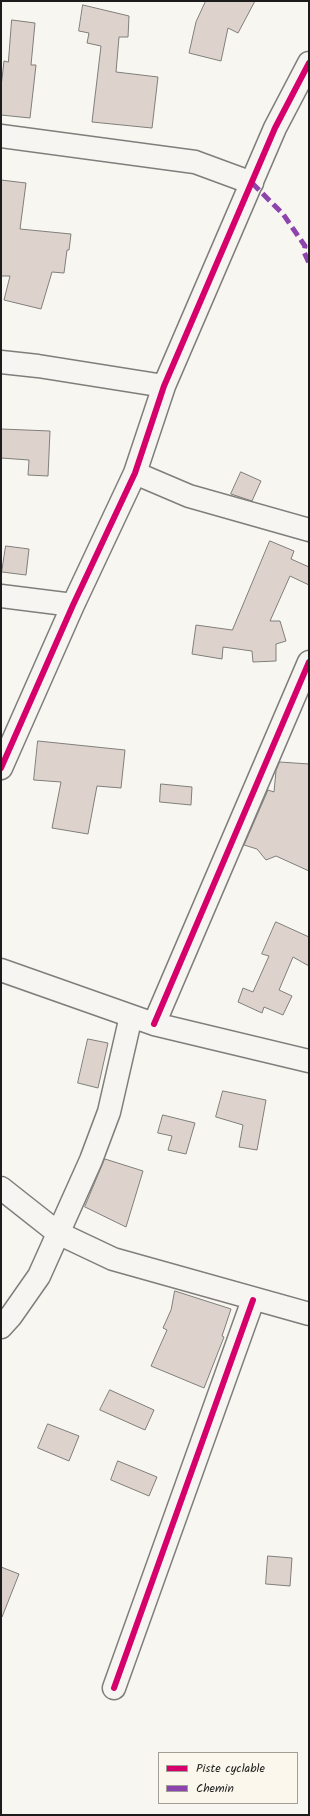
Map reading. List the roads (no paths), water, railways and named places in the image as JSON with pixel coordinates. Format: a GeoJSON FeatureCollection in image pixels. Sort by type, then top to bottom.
{"type":"FeatureCollection","features":[{"type":"Feature","properties":{"kind":"street"},"geometry":{"type":"LineString","coordinates":[[1,768],[73,605],[135,473],[164,386],[275,128],[309,63]]}},
{"type":"Feature","properties":{"kind":"street"},"geometry":{"type":"LineString","coordinates":[[1,136],[195,162],[252,183]]}},
{"type":"Feature","properties":{"kind":"street"},"geometry":{"type":"LineString","coordinates":[[1,362],[38,366],[164,386]]}},
{"type":"Feature","properties":{"kind":"street"},"geometry":{"type":"LineString","coordinates":[[135,473],[189,496],[309,530]]}},
{"type":"Feature","properties":{"kind":"street"},"geometry":{"type":"LineString","coordinates":[[1,596],[73,605]]}},
{"type":"Feature","properties":{"kind":"street"},"geometry":{"type":"LineString","coordinates":[[154,1024],[309,662]]}},
{"type":"Feature","properties":{"kind":"street"},"geometry":{"type":"LineString","coordinates":[[1,970],[154,1024],[309,1061]]}},
{"type":"Feature","properties":{"kind":"street"},"geometry":{"type":"LineString","coordinates":[[1,1327],[11,1316],[39,1276],[91,1160],[109,1112],[131,1016]]}},
{"type":"Feature","properties":{"kind":"street"},"geometry":{"type":"LineString","coordinates":[[1,1188],[58,1233],[113,1259],[253,1300],[309,1314]]}},
{"type":"Feature","properties":{"kind":"street"},"geometry":{"type":"LineString","coordinates":[[114,1688],[253,1300]]}}]}
